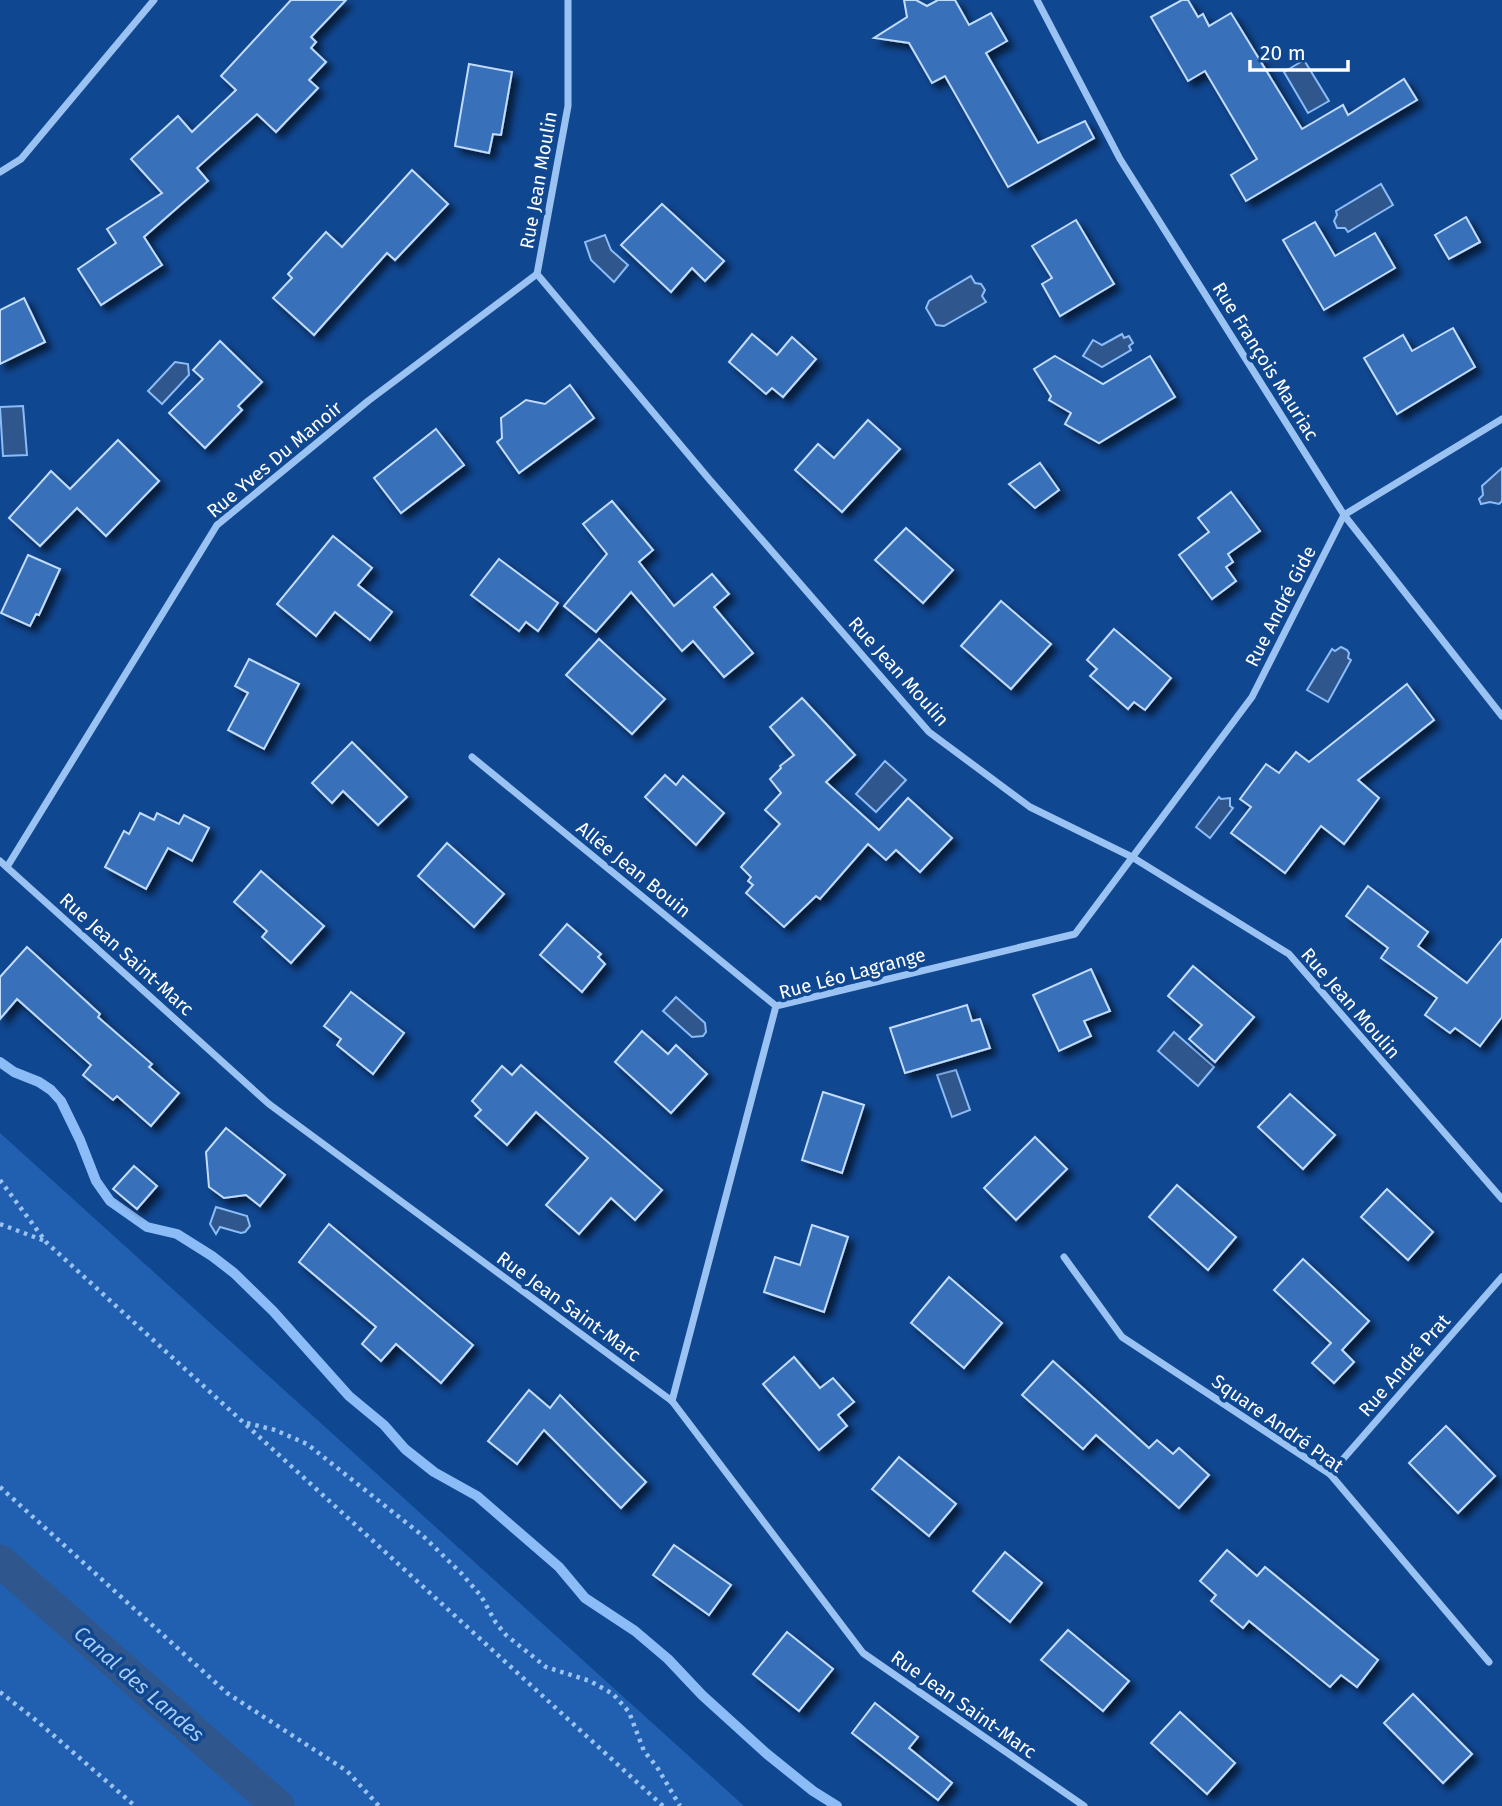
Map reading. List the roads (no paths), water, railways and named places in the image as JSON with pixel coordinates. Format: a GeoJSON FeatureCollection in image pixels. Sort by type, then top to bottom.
{"type":"FeatureCollection","features":[{"type":"Feature","properties":{"kind":"street"},"geometry":{"type":"LineString","coordinates":[[0,172],[21,159],[154,0]]}},
{"type":"Feature","properties":{"kind":"street","name":"Rue Jean Moulin"},"geometry":{"type":"LineString","coordinates":[[568,0],[568,106],[537,275],[709,479],[929,732],[1030,807],[1132,858],[1289,954],[1502,1199]]}},
{"type":"Feature","properties":{"kind":"street","name":"Rue François Mauriac"},"geometry":{"type":"LineString","coordinates":[[1037,0],[1120,159],[1344,515],[1502,716]]}},
{"type":"Feature","properties":{"kind":"street","name":"Rue Yves Du Manoir"},"geometry":{"type":"LineString","coordinates":[[7,867],[217,525],[368,401],[537,275]]}},
{"type":"Feature","properties":{"kind":"street"},"geometry":{"type":"LineString","coordinates":[[1344,515],[1502,419]]}},
{"type":"Feature","properties":{"kind":"street","name":"Rue André Gide"},"geometry":{"type":"LineString","coordinates":[[1132,858],[1252,697],[1344,515]]}},
{"type":"Feature","properties":{"kind":"street","name":"Allée Jean Bouin"},"geometry":{"type":"LineString","coordinates":[[472,757],[776,1006]]}},
{"type":"Feature","properties":{"kind":"street","name":"Rue Léo Lagrange"},"geometry":{"type":"LineString","coordinates":[[672,1401],[776,1006],[1075,934],[1132,858]]}},
{"type":"Feature","properties":{"kind":"street","name":"Rue Jean Saint-Marc"},"geometry":{"type":"LineString","coordinates":[[0,861],[269,1104],[672,1401],[863,1653],[1084,1806]]}},
{"type":"Feature","properties":{"kind":"street","name":"Square André Prat"},"geometry":{"type":"LineString","coordinates":[[1064,1257],[1122,1337],[1330,1474],[1489,1662]]}},
{"type":"Feature","properties":{"kind":"street","name":"Rue André Prat"},"geometry":{"type":"LineString","coordinates":[[1330,1474],[1502,1277]]}},
{"type":"Feature","properties":{"kind":"waterway"},"geometry":{"type":"LineString","coordinates":[[0,1062],[14,1072],[39,1082],[61,1101],[96,1181],[110,1201],[147,1227],[177,1234],[234,1273],[273,1311],[349,1396],[384,1425],[405,1449],[434,1472],[477,1496],[559,1567],[585,1598],[635,1631],[767,1754],[813,1791],[837,1806]]}},
{"type":"Feature","properties":{"kind":"waterway","name":"Canal des Landes"},"geometry":{"type":"LineString","coordinates":[[0,1561],[278,1806]]}}]}
